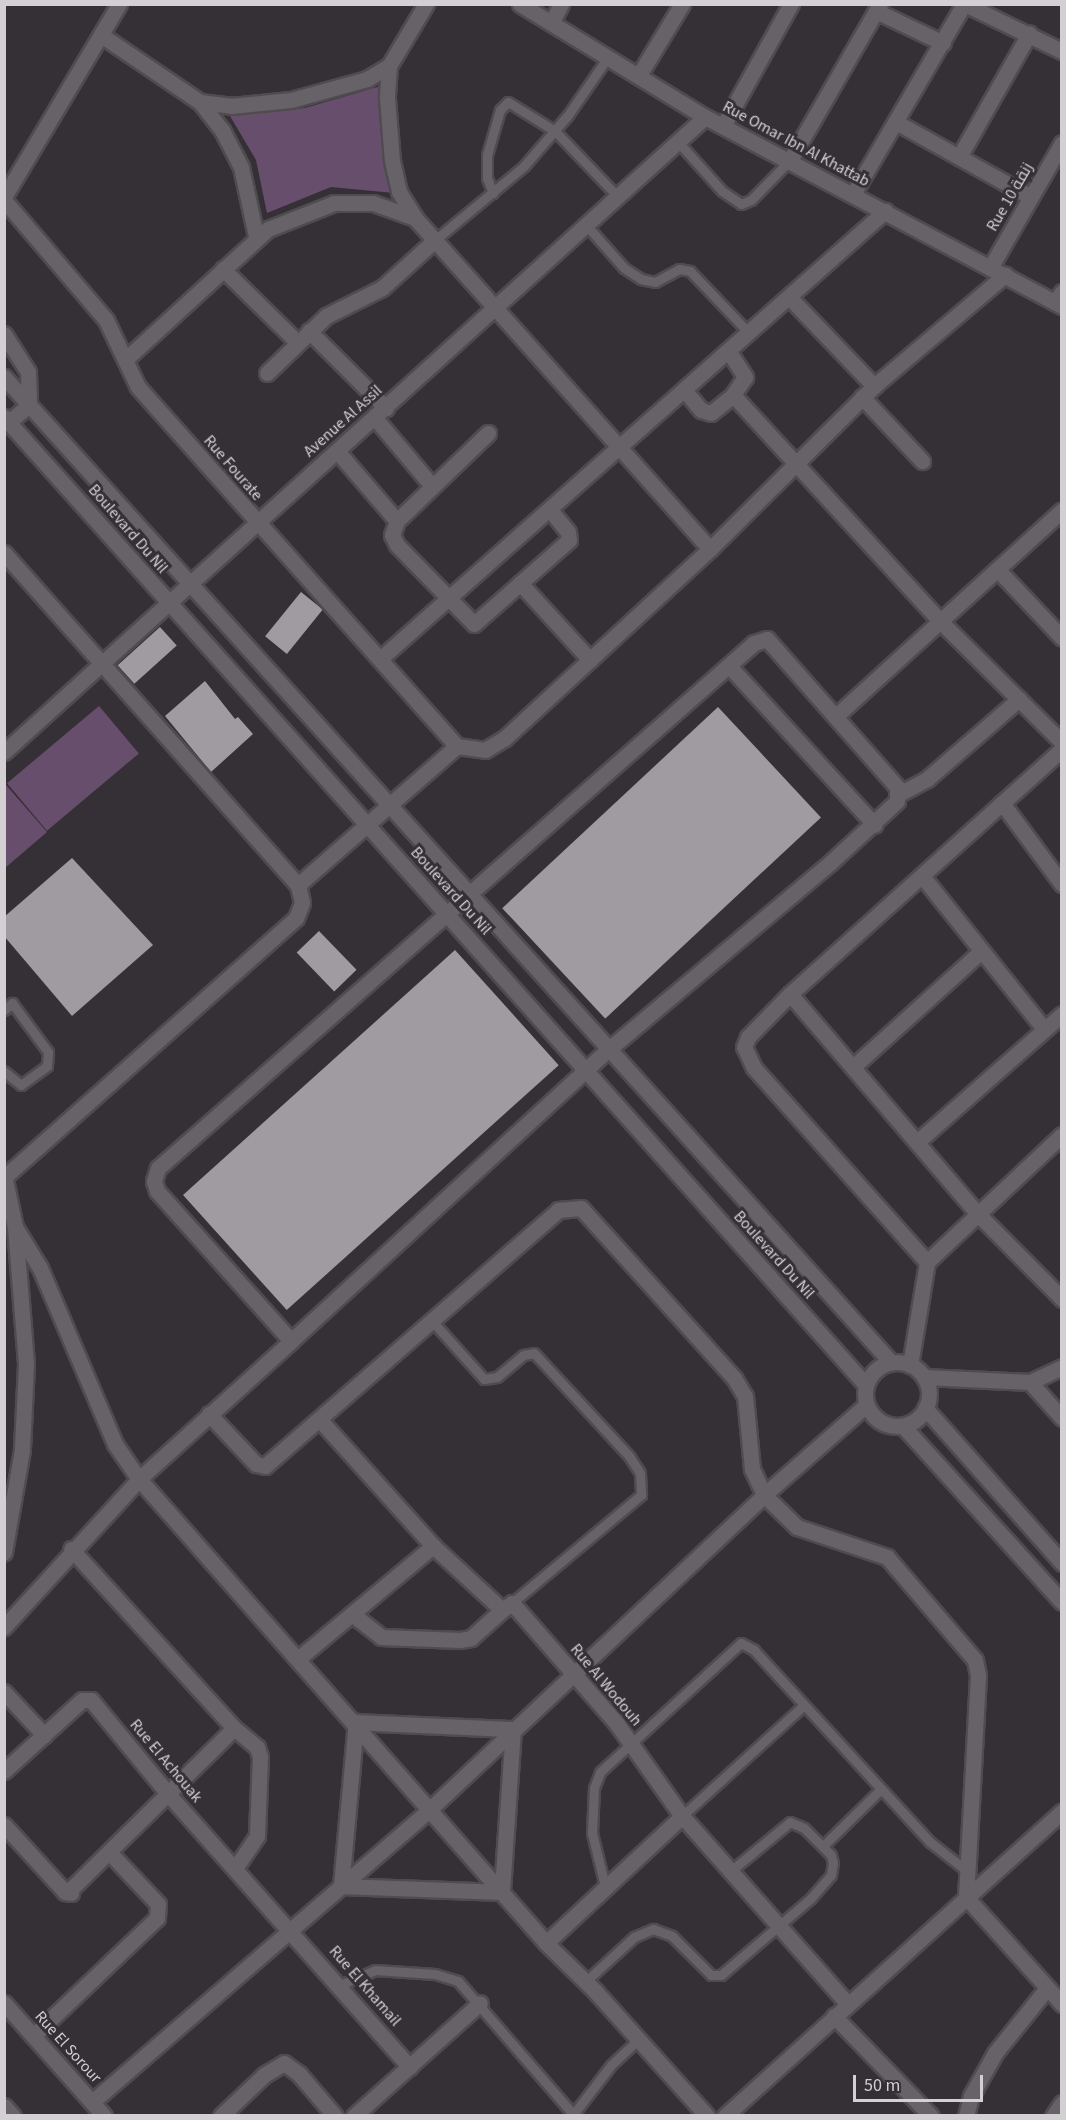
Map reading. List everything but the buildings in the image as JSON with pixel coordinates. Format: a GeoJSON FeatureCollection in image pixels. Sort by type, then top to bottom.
{"type":"FeatureCollection","features":[{"type":"Feature","properties":{"kind":"street"},"geometry":{"type":"LineString","coordinates":[[4,199],[119,4]]}},
{"type":"Feature","properties":{"kind":"street"},"geometry":{"type":"LineString","coordinates":[[426,4],[389,66],[387,98],[392,161],[399,192],[415,218],[710,549]]}},
{"type":"Feature","properties":{"kind":"street","name":"Rue Omar Ibn Al Khattab"},"geometry":{"type":"LineString","coordinates":[[520,4],[705,117],[990,268],[1059,300]]}},
{"type":"Feature","properties":{"kind":"street"},"geometry":{"type":"LineString","coordinates":[[550,22],[561,4]]}},
{"type":"Feature","properties":{"kind":"street"},"geometry":{"type":"LineString","coordinates":[[639,75],[682,4]]}},
{"type":"Feature","properties":{"kind":"street"},"geometry":{"type":"LineString","coordinates":[[723,126],[791,4]]}},
{"type":"Feature","properties":{"kind":"street"},"geometry":{"type":"LineString","coordinates":[[853,194],[965,4],[1062,51]]}},
{"type":"Feature","properties":{"kind":"street"},"geometry":{"type":"LineString","coordinates":[[790,160],[878,8],[943,43]]}},
{"type":"Feature","properties":{"kind":"street"},"geometry":{"type":"LineString","coordinates":[[959,157],[1029,34]]}},
{"type":"Feature","properties":{"kind":"street"},"geometry":{"type":"LineString","coordinates":[[101,35],[200,102],[222,130],[241,167],[256,236]]}},
{"type":"Feature","properties":{"kind":"street"},"geometry":{"type":"LineString","coordinates":[[200,102],[231,105],[298,99],[367,79],[389,66]]}},
{"type":"Feature","properties":{"kind":"street","name":"Avenue Al Assil"},"geometry":{"type":"LineString","coordinates":[[4,752],[680,143],[705,117]]}},
{"type":"Feature","properties":{"kind":"street"},"geometry":{"type":"LineString","coordinates":[[896,122],[1031,197]]}},
{"type":"Feature","properties":{"kind":"street","name":"Rue 10 زنقة"},"geometry":{"type":"LineString","coordinates":[[990,268],[1062,143]]}},
{"type":"Feature","properties":{"kind":"street","name":"Rue Fourate"},"geometry":{"type":"LineString","coordinates":[[4,199],[106,320],[127,358],[129,372],[138,387],[457,746]]}},
{"type":"Feature","properties":{"kind":"street"},"geometry":{"type":"LineString","coordinates":[[127,358],[224,269],[256,236],[334,203],[373,203],[415,218]]}},
{"type":"Feature","properties":{"kind":"street"},"geometry":{"type":"LineString","coordinates":[[381,658],[750,334],[885,211]]}},
{"type":"Feature","properties":{"kind":"street"},"geometry":{"type":"LineString","coordinates":[[267,373],[309,331],[338,308],[382,288],[435,240]]}},
{"type":"Feature","properties":{"kind":"street"},"geometry":{"type":"LineString","coordinates":[[224,269],[297,342]]}},
{"type":"Feature","properties":{"kind":"street"},"geometry":{"type":"LineString","coordinates":[[298,885],[457,746],[485,750],[505,738],[710,549],[862,397],[1005,275]]}},
{"type":"Feature","properties":{"kind":"street"},"geometry":{"type":"LineString","coordinates":[[790,298],[874,386]]}},
{"type":"Feature","properties":{"kind":"street"},"geometry":{"type":"LineString","coordinates":[[309,331],[380,413],[432,486]]}},
{"type":"Feature","properties":{"kind":"street"},"geometry":{"type":"LineString","coordinates":[[4,334],[28,372],[29,405]]}},
{"type":"Feature","properties":{"kind":"street"},"geometry":{"type":"LineString","coordinates":[[685,391],[701,410],[711,413],[733,395],[745,378],[729,352]]}},
{"type":"Feature","properties":{"kind":"street","name":"Boulevard Du Nil"},"geometry":{"type":"LineString","coordinates":[[4,377],[891,1362]]}},
{"type":"Feature","properties":{"kind":"street"},"geometry":{"type":"LineString","coordinates":[[733,395],[940,621],[1062,742]]}},
{"type":"Feature","properties":{"kind":"street"},"geometry":{"type":"LineString","coordinates":[[862,397],[922,461]]}},
{"type":"Feature","properties":{"kind":"street","name":"Boulevard Du Nil"},"geometry":{"type":"LineString","coordinates":[[29,405],[6,420],[866,1385]]}},
{"type":"Feature","properties":{"kind":"street"},"geometry":{"type":"LineString","coordinates":[[488,433],[397,520],[394,540],[451,597],[474,624],[569,540],[568,532],[550,510]]}},
{"type":"Feature","properties":{"kind":"street"},"geometry":{"type":"LineString","coordinates":[[337,451],[397,520]]}},
{"type":"Feature","properties":{"kind":"street"},"geometry":{"type":"LineString","coordinates":[[837,715],[1062,510]]}},
{"type":"Feature","properties":{"kind":"street"},"geometry":{"type":"LineString","coordinates":[[4,554],[298,885],[302,910],[296,918],[5,1176],[15,1227],[25,1320],[25,1404],[22,1450],[4,1552]]}},
{"type":"Feature","properties":{"kind":"street"},"geometry":{"type":"LineString","coordinates":[[998,570],[1061,637]]}},
{"type":"Feature","properties":{"kind":"street"},"geometry":{"type":"LineString","coordinates":[[520,583],[590,660]]}},
{"type":"Feature","properties":{"kind":"street"},"geometry":{"type":"LineString","coordinates":[[291,1341],[157,1191],[154,1174],[446,912],[730,667],[754,643],[767,639],[837,715],[897,786],[899,794]]}},
{"type":"Feature","properties":{"kind":"street"},"geometry":{"type":"LineString","coordinates":[[730,667],[875,825]]}},
{"type":"Feature","properties":{"kind":"street"},"geometry":{"type":"LineString","coordinates":[[4,1627],[71,1549],[139,1479],[209,1414],[609,1049],[875,825],[899,794],[927,779],[1019,699]]}},
{"type":"Feature","properties":{"kind":"street"},"geometry":{"type":"LineString","coordinates":[[927,1262],[746,1055],[748,1037],[790,994],[1062,749]]}},
{"type":"Feature","properties":{"kind":"street"},"geometry":{"type":"LineString","coordinates":[[1002,803],[1062,884]]}},
{"type":"Feature","properties":{"kind":"street"},"geometry":{"type":"LineString","coordinates":[[922,876],[980,952],[1044,1029]]}},
{"type":"Feature","properties":{"kind":"street"},"geometry":{"type":"LineString","coordinates":[[854,1066],[980,952]]}},
{"type":"Feature","properties":{"kind":"street"},"geometry":{"type":"LineString","coordinates":[[790,994],[854,1066],[977,1213],[1062,1299]]}},
{"type":"Feature","properties":{"kind":"street"},"geometry":{"type":"LineString","coordinates":[[917,1142],[1062,1014]]}},
{"type":"Feature","properties":{"kind":"street"},"geometry":{"type":"LineString","coordinates":[[910,1365],[927,1262],[1062,1135]]}},
{"type":"Feature","properties":{"kind":"street"},"geometry":{"type":"LineString","coordinates":[[209,1414],[256,1464],[265,1466],[433,1322],[558,1210],[581,1209],[734,1378],[745,1396],[752,1469],[764,1494],[797,1527],[887,1557],[975,1660],[978,1676],[966,1897],[1062,2004]]}},
{"type":"Feature","properties":{"kind":"street"},"geometry":{"type":"LineString","coordinates":[[15,1227],[40,1268],[115,1444],[139,1479],[356,1722],[546,1943],[586,1981],[707,2115]]}},
{"type":"Feature","properties":{"kind":"street"},"geometry":{"type":"LineString","coordinates":[[903,1426],[918,1418],[926,1408],[929,1391],[924,1377],[910,1365],[891,1362],[876,1370],[866,1385],[866,1405],[879,1421],[903,1426],[1062,1602]]}},
{"type":"Feature","properties":{"kind":"street"},"geometry":{"type":"LineString","coordinates":[[924,1377],[1030,1382],[1062,1367]]}},
{"type":"Feature","properties":{"kind":"street"},"geometry":{"type":"LineString","coordinates":[[1030,1382],[1062,1418]]}},
{"type":"Feature","properties":{"kind":"street"},"geometry":{"type":"LineString","coordinates":[[92,2102],[430,1809],[764,1494],[866,1405]]}},
{"type":"Feature","properties":{"kind":"street"},"geometry":{"type":"LineString","coordinates":[[926,1408],[1062,1563]]}},
{"type":"Feature","properties":{"kind":"street","name":"Rue Al Wodouh"},"geometry":{"type":"LineString","coordinates":[[320,1420],[433,1546],[507,1606],[573,1673],[631,1742],[682,1816],[848,2004]]}},
{"type":"Feature","properties":{"kind":"street"},"geometry":{"type":"LineString","coordinates":[[299,1658],[433,1546]]}},
{"type":"Feature","properties":{"kind":"street"},"geometry":{"type":"LineString","coordinates":[[71,1549],[234,1728],[257,1747],[260,1757],[257,1836],[236,1867]]}},
{"type":"Feature","properties":{"kind":"street"},"geometry":{"type":"LineString","coordinates":[[352,1614],[381,1637],[460,1640],[471,1638],[507,1606]]}},
{"type":"Feature","properties":{"kind":"street"},"geometry":{"type":"LineString","coordinates":[[4,1692],[44,1735]]}},
{"type":"Feature","properties":{"kind":"street","name":"Rue El Achouak"},"geometry":{"type":"LineString","coordinates":[[4,1771],[82,1700],[91,1700],[169,1795],[291,1929]]}},
{"type":"Feature","properties":{"kind":"street"},"geometry":{"type":"LineString","coordinates":[[356,1722],[513,1729]]}},
{"type":"Feature","properties":{"kind":"street"},"geometry":{"type":"LineString","coordinates":[[341,1886],[356,1722]]}},
{"type":"Feature","properties":{"kind":"street"},"geometry":{"type":"LineString","coordinates":[[4,1825],[65,1892],[71,1893],[71,1889],[169,1795],[234,1728]]}},
{"type":"Feature","properties":{"kind":"street"},"geometry":{"type":"LineString","coordinates":[[502,1892],[513,1729]]}},
{"type":"Feature","properties":{"kind":"street"},"geometry":{"type":"LineString","coordinates":[[546,1943],[682,1816]]}},
{"type":"Feature","properties":{"kind":"street"},"geometry":{"type":"LineString","coordinates":[[725,2115],[966,1897],[1060,1816]]}},
{"type":"Feature","properties":{"kind":"street"},"geometry":{"type":"LineString","coordinates":[[33,2036],[157,1918],[158,1904],[110,1853]]}},
{"type":"Feature","properties":{"kind":"street"},"geometry":{"type":"LineString","coordinates":[[341,1886],[502,1892]]}},
{"type":"Feature","properties":{"kind":"street","name":"Rue El Khamail"},"geometry":{"type":"LineString","coordinates":[[291,1929],[410,2067]]}},
{"type":"Feature","properties":{"kind":"street"},"geometry":{"type":"LineString","coordinates":[[966,2115],[971,2096],[995,2053],[1047,1988]]}},
{"type":"Feature","properties":{"kind":"street","name":"Rue El Sorour"},"geometry":{"type":"LineString","coordinates":[[4,2003],[104,2115]]}},
{"type":"Feature","properties":{"kind":"street"},"geometry":{"type":"LineString","coordinates":[[354,2115],[480,2003]]}},
{"type":"Feature","properties":{"kind":"street"},"geometry":{"type":"LineString","coordinates":[[834,2016],[931,2115]]}},
{"type":"Feature","properties":{"kind":"street"},"geometry":{"type":"LineString","coordinates":[[221,2115],[272,2069],[284,2063],[292,2067],[335,2115]]}},
{"type":"Feature","properties":{"kind":"street"},"geometry":{"type":"LineString","coordinates":[[1053,2115],[1062,2103]]}},
{"type":"Feature","properties":{"kind":"street"},"geometry":{"type":"LineString","coordinates":[[4,2106],[13,2115]]}},
{"type":"Feature","properties":{"kind":"lane"},"geometry":{"type":"LineString","coordinates":[[435,240],[493,193],[555,131],[608,57]]}},
{"type":"Feature","properties":{"kind":"lane"},"geometry":{"type":"LineString","coordinates":[[493,193],[487,178],[487,155],[502,106],[515,104],[555,131],[619,198]]}},
{"type":"Feature","properties":{"kind":"lane"},"geometry":{"type":"LineString","coordinates":[[680,143],[722,191],[741,204],[751,200],[790,160]]}},
{"type":"Feature","properties":{"kind":"lane"},"geometry":{"type":"LineString","coordinates":[[587,226],[624,268],[642,279],[655,282],[679,269],[690,271],[750,334]]}},
{"type":"Feature","properties":{"kind":"lane"},"geometry":{"type":"LineString","coordinates":[[4,1010],[12,1003],[48,1052],[47,1066],[21,1085],[4,1071]]}},
{"type":"Feature","properties":{"kind":"lane"},"geometry":{"type":"LineString","coordinates":[[433,1322],[484,1379],[497,1377],[523,1355],[534,1353],[614,1438],[640,1473],[641,1495],[507,1606]]}},
{"type":"Feature","properties":{"kind":"lane"},"geometry":{"type":"LineString","coordinates":[[605,1886],[592,1833],[594,1788],[600,1772],[741,1644],[754,1650],[880,1790],[935,1847],[967,1871]]}},
{"type":"Feature","properties":{"kind":"lane"},"geometry":{"type":"LineString","coordinates":[[682,1816],[803,1706]]}},
{"type":"Feature","properties":{"kind":"lane"},"geometry":{"type":"LineString","coordinates":[[823,1846],[880,1790]]}},
{"type":"Feature","properties":{"kind":"lane"},"geometry":{"type":"LineString","coordinates":[[586,1981],[644,1931],[653,1929],[672,1936],[704,1970],[717,1976],[780,1926],[831,1875],[831,1855],[804,1828],[790,1822],[732,1870]]}},
{"type":"Feature","properties":{"kind":"lane"},"geometry":{"type":"LineString","coordinates":[[340,1984],[375,1970],[435,1974],[458,1981],[480,2003],[573,2115],[605,2072],[638,2040]]}},
{"type":"Feature","properties":{"kind":"shaded area"},"geometry":{"type":"Polygon","coordinates":[[[381,86],[381,135],[394,193],[331,187],[267,213],[256,160],[230,116],[305,108],[381,86]]]}},
{"type":"Feature","properties":{"kind":"shaded area"},"geometry":{"type":"Polygon","coordinates":[[[99,706],[139,753],[47,831],[7,783],[99,706]]]}},
{"type":"Feature","properties":{"kind":"shaded area"},"geometry":{"type":"Polygon","coordinates":[[[6,785],[47,832],[5,868],[4,786],[6,785]]]}}]}
